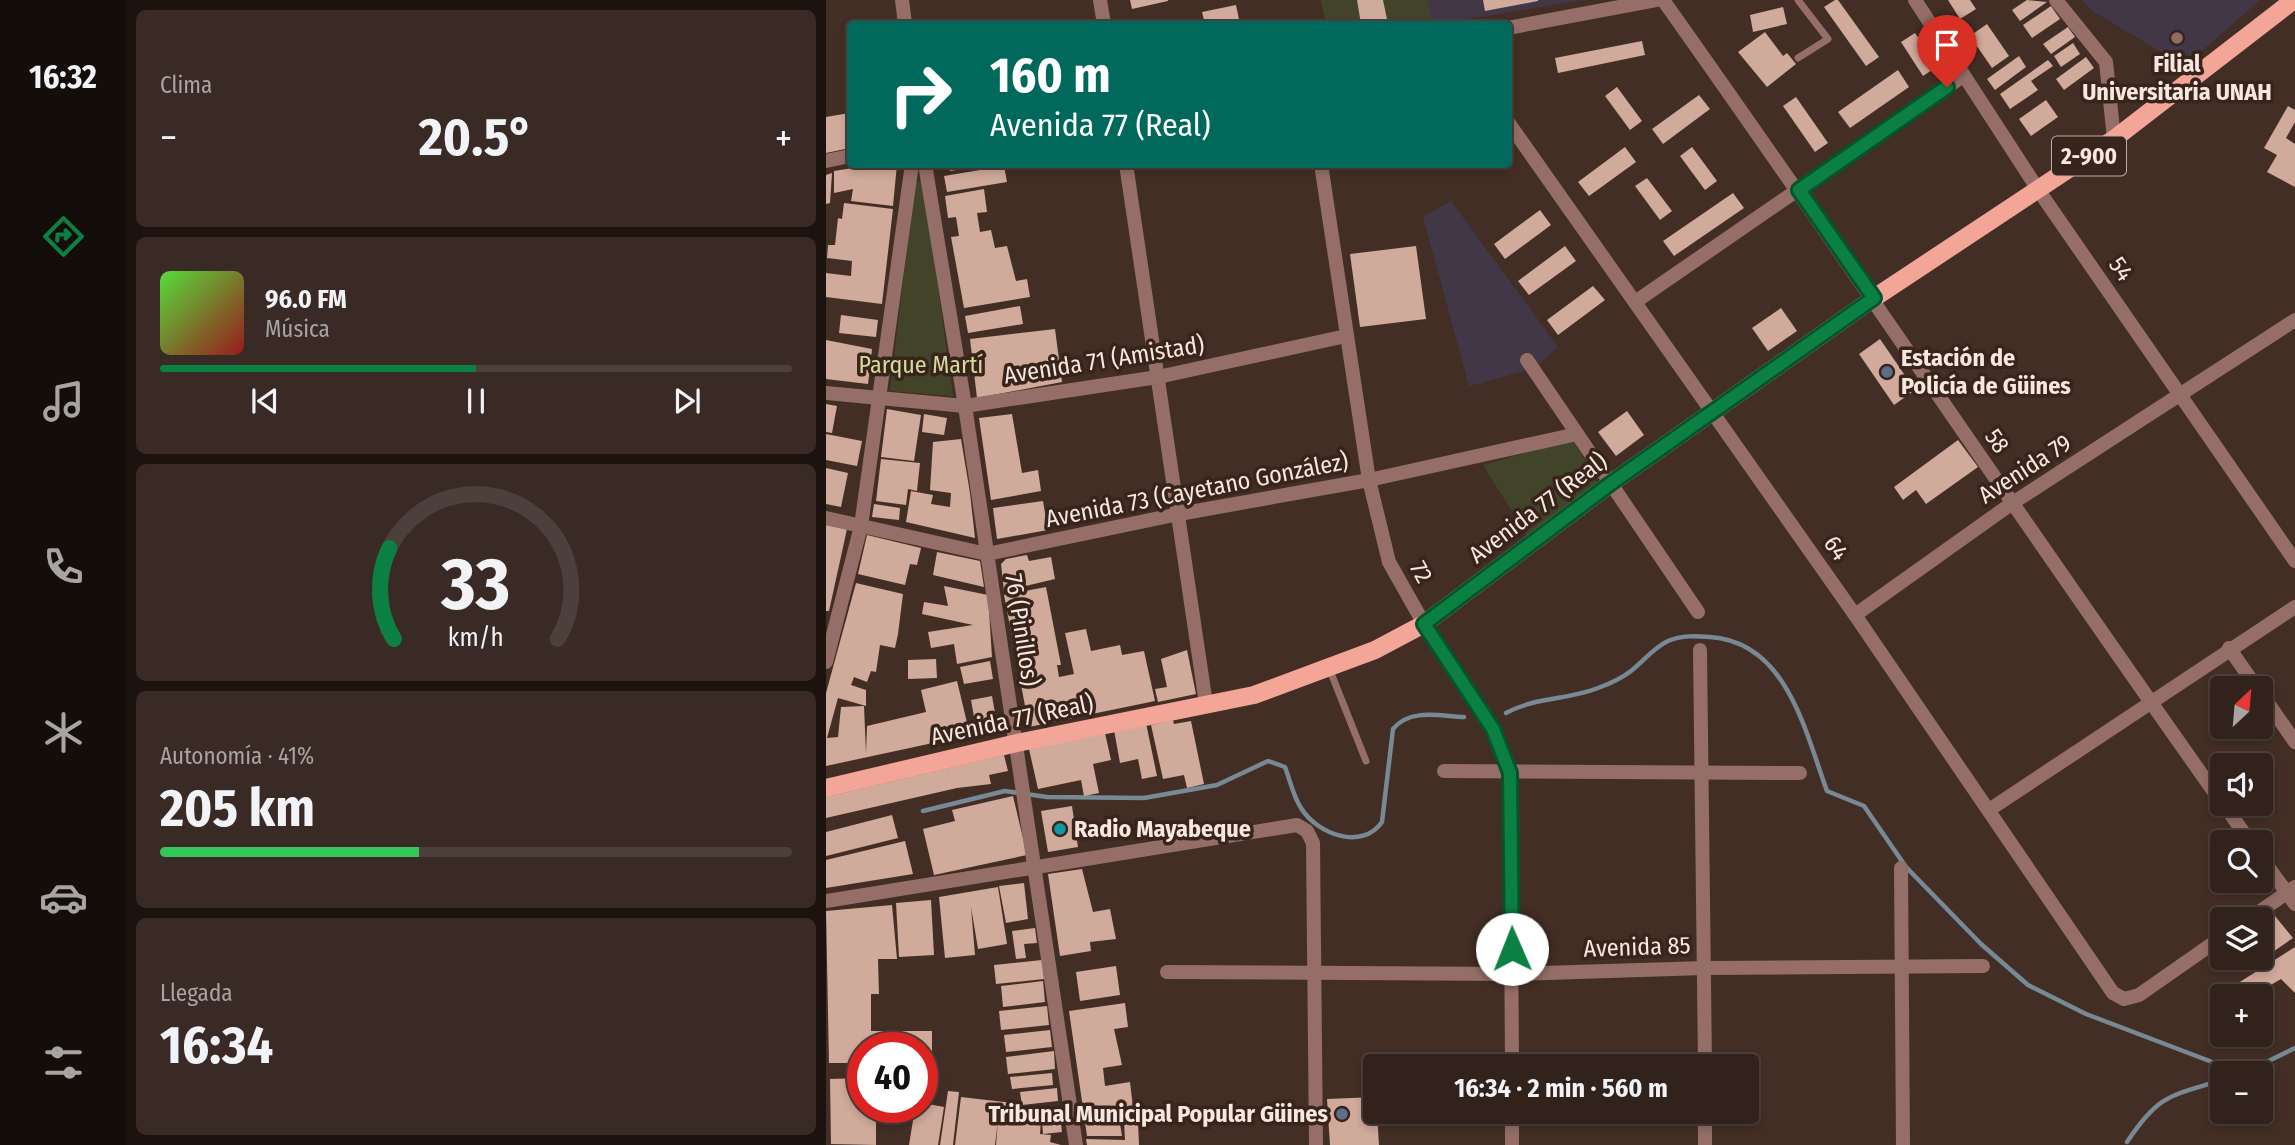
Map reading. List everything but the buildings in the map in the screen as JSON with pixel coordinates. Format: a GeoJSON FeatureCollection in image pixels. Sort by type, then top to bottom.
{"type":"FeatureCollection","features":[{"type":"Feature","properties":{"kind":"main road","name":"Avenida 77 (Real)"},"geometry":{"type":"LineString","coordinates":[[826,788],[1017,743],[1254,695],[1376,650],[1424,624],[1610,484],[1874,298],[2114,139],[2294,0]]}},
{"type":"Feature","properties":{"kind":"street"},"geometry":{"type":"LineString","coordinates":[[902,0],[905,21]]}},
{"type":"Feature","properties":{"kind":"street"},"geometry":{"type":"LineString","coordinates":[[1100,0],[1104,21]]}},
{"type":"Feature","properties":{"kind":"street"},"geometry":{"type":"LineString","coordinates":[[1512,27],[1656,0]]}},
{"type":"Feature","properties":{"kind":"street","name":"58"},"geometry":{"type":"LineString","coordinates":[[1663,0],[1799,190],[2011,504],[2210,785]]}},
{"type":"Feature","properties":{"kind":"street","name":"54"},"geometry":{"type":"LineString","coordinates":[[1914,0],[2039,191],[2295,561]]}},
{"type":"Feature","properties":{"kind":"street"},"geometry":{"type":"LineString","coordinates":[[2056,0],[2106,62],[2114,139]]}},
{"type":"Feature","properties":{"kind":"street"},"geometry":{"type":"LineString","coordinates":[[1635,302],[1963,76]]}},
{"type":"Feature","properties":{"kind":"street","name":"64"},"geometry":{"type":"LineString","coordinates":[[1512,128],[1855,615],[1989,810],[2081,951],[2113,993],[2124,999],[2139,995],[2210,945]]}},
{"type":"Feature","properties":{"kind":"street"},"geometry":{"type":"LineString","coordinates":[[826,161],[847,157]]}},
{"type":"Feature","properties":{"kind":"street"},"geometry":{"type":"LineString","coordinates":[[826,662],[861,526],[911,168]]}},
{"type":"Feature","properties":{"kind":"street","name":"76 (Pinillos)"},"geometry":{"type":"LineString","coordinates":[[926,168],[1037,869],[1076,1145]]}},
{"type":"Feature","properties":{"kind":"street"},"geometry":{"type":"LineString","coordinates":[[1127,168],[1206,704]]}},
{"type":"Feature","properties":{"kind":"street","name":"72"},"geometry":{"type":"LineString","coordinates":[[1322,168],[1370,480],[1390,562],[1424,624],[1493,729],[1510,773],[1512,1054]]}},
{"type":"Feature","properties":{"kind":"street","name":"Avenida 79"},"geometry":{"type":"LineString","coordinates":[[1855,615],[2011,504],[2295,320]]}},
{"type":"Feature","properties":{"kind":"street","name":"Avenida 71 (Amistad)"},"geometry":{"type":"LineString","coordinates":[[826,393],[965,406],[1158,377],[1346,337]]}},
{"type":"Feature","properties":{"kind":"street"},"geometry":{"type":"LineString","coordinates":[[1527,360],[1698,612]]}},
{"type":"Feature","properties":{"kind":"street","name":"Avenida 73 (Cayetano González)"},"geometry":{"type":"LineString","coordinates":[[826,518],[987,554],[1179,514],[1370,480],[1577,434]]}},
{"type":"Feature","properties":{"kind":"street"},"geometry":{"type":"LineString","coordinates":[[1989,810],[2295,607]]}},
{"type":"Feature","properties":{"kind":"street"},"geometry":{"type":"LineString","coordinates":[[2230,648],[2249,676]]}},
{"type":"Feature","properties":{"kind":"street"},"geometry":{"type":"LineString","coordinates":[[1700,650],[1704,770],[1705,1054]]}},
{"type":"Feature","properties":{"kind":"street"},"geometry":{"type":"LineString","coordinates":[[2273,711],[2295,742]]}},
{"type":"Feature","properties":{"kind":"street"},"geometry":{"type":"LineString","coordinates":[[1444,771],[1510,773],[1704,770],[1800,773]]}},
{"type":"Feature","properties":{"kind":"street"},"geometry":{"type":"LineString","coordinates":[[826,901],[1297,825],[1307,831],[1313,843],[1316,1145]]}},
{"type":"Feature","properties":{"kind":"street"},"geometry":{"type":"LineString","coordinates":[[1900,868],[1903,1145]]}},
{"type":"Feature","properties":{"kind":"street"},"geometry":{"type":"LineString","coordinates":[[2270,907],[2292,894],[2273,871]]}},
{"type":"Feature","properties":{"kind":"street","name":"Avenida 85"},"geometry":{"type":"LineString","coordinates":[[1167,972],[1512,974],[1705,968],[1983,966]]}},
{"type":"Feature","properties":{"kind":"street"},"geometry":{"type":"LineString","coordinates":[[1512,1124],[1512,1145]]}},
{"type":"Feature","properties":{"kind":"street"},"geometry":{"type":"LineString","coordinates":[[1705,1124],[1705,1145]]}},
{"type":"Feature","properties":{"kind":"lane"},"geometry":{"type":"LineString","coordinates":[[1798,0],[1828,39],[1798,58]]}},
{"type":"Feature","properties":{"kind":"lane"},"geometry":{"type":"LineString","coordinates":[[1328,668],[1366,761]]}},
{"type":"Feature","properties":{"kind":"shaded area"},"geometry":{"type":"Polygon","coordinates":[[[1428,0],[1584,0],[1455,21],[1432,21],[1428,0]]]}},
{"type":"Feature","properties":{"kind":"shaded area","name":"Filial Universitaria UNAH"},"geometry":{"type":"Polygon","coordinates":[[[2082,0],[2260,0],[2184,66],[2091,10],[2082,0]]]}},
{"type":"Feature","properties":{"kind":"shaded area"},"geometry":{"type":"Polygon","coordinates":[[[1451,201],[1558,347],[1533,369],[1469,386],[1423,217],[1451,201]]]}},
{"type":"Feature","properties":{"kind":"green space"},"geometry":{"type":"Polygon","coordinates":[[[1321,0],[1428,0],[1432,21],[1325,21],[1321,0]]]}},
{"type":"Feature","properties":{"kind":"green space","name":"Parque Martí"},"geometry":{"type":"Polygon","coordinates":[[[923,181],[953,396],[890,391],[915,182],[923,181]]]}},
{"type":"Feature","properties":{"kind":"green space"},"geometry":{"type":"Polygon","coordinates":[[[1573,440],[1599,485],[1528,537],[1483,465],[1573,440]]]}},
{"type":"Feature","properties":{"kind":"waterway"},"geometry":{"type":"LineString","coordinates":[[1506,713],[1528,704],[1587,692],[1611,683],[1631,671],[1658,647],[1673,639],[1689,636],[1710,637],[1736,643],[1758,655],[1775,672],[1789,693],[1801,717],[1827,791],[1864,806],[1906,867],[1981,944],[2028,985],[2086,1014],[2210,1061]]}},
{"type":"Feature","properties":{"kind":"waterway"},"geometry":{"type":"LineString","coordinates":[[923,811],[1005,791],[1047,797],[1144,798],[1217,785],[1268,761],[1285,767],[1298,803],[1318,825],[1340,836],[1363,836],[1382,822],[1393,729],[1400,722],[1417,716],[1464,717]]}},
{"type":"Feature","properties":{"kind":"waterway"},"geometry":{"type":"LineString","coordinates":[[2268,1061],[2295,1048]]}},
{"type":"Feature","properties":{"kind":"waterway"},"geometry":{"type":"LineString","coordinates":[[2127,1142],[2157,1106],[2178,1094],[2210,1084]]}},
{"type":"Feature","properties":{"kind":"place","name":"Filial Universitaria UNAH"},"geometry":{"type":"Point","coordinates":[2177,38]}},
{"type":"Feature","properties":{"kind":"place","name":"Estación de Policía de Güines"},"geometry":{"type":"Point","coordinates":[1887,372]}},
{"type":"Feature","properties":{"kind":"place","name":"Radio Mayabeque"},"geometry":{"type":"Point","coordinates":[1060,829]}},
{"type":"Feature","properties":{"kind":"place","name":"Tribunal Municipal Popular Güines"},"geometry":{"type":"Point","coordinates":[1342,1114]}},
{"type":"Feature","properties":{"kind":"route"},"geometry":{"type":"LineString","coordinates":[[1512,949],[1510,773],[1493,729],[1424,624],[1610,484],[1874,298],[1799,190],[1947,87]]}}]}
